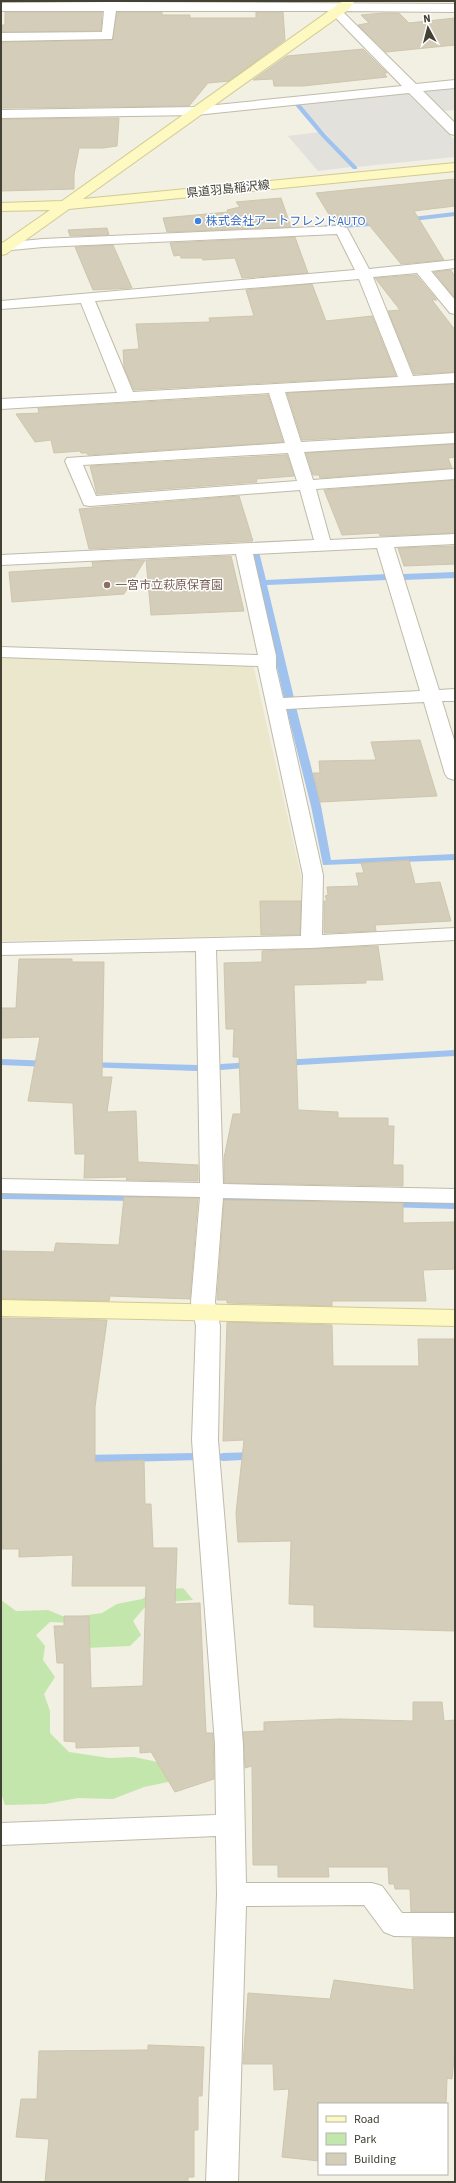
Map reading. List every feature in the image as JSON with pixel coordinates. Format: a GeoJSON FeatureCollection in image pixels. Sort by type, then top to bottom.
{"type":"FeatureCollection","features":[{"type":"Feature","properties":{"kind":"street"},"geometry":{"type":"LineString","coordinates":[[1,38],[108,36],[110,6]]}},
{"type":"Feature","properties":{"kind":"street"},"geometry":{"type":"LineString","coordinates":[[342,6],[411,88],[455,131]]}},
{"type":"Feature","properties":{"kind":"street"},"geometry":{"type":"LineString","coordinates":[[3,248],[68,205],[342,6]]}},
{"type":"Feature","properties":{"kind":"street"},"geometry":{"type":"LineString","coordinates":[[1,7],[342,6],[455,8]]}},
{"type":"Feature","properties":{"kind":"street"},"geometry":{"type":"LineString","coordinates":[[1,114],[196,111],[455,84]]}},
{"type":"Feature","properties":{"kind":"street","name":"県道羽島稲沢線"},"geometry":{"type":"LineString","coordinates":[[1,207],[68,205],[455,167]]}},
{"type":"Feature","properties":{"kind":"street"},"geometry":{"type":"LineString","coordinates":[[3,248],[51,242],[342,231],[364,274],[407,380]]}},
{"type":"Feature","properties":{"kind":"street"},"geometry":{"type":"LineString","coordinates":[[1,305],[364,274],[455,264]]}},
{"type":"Feature","properties":{"kind":"street"},"geometry":{"type":"LineString","coordinates":[[421,268],[455,310]]}},
{"type":"Feature","properties":{"kind":"street"},"geometry":{"type":"LineString","coordinates":[[86,297],[126,397]]}},
{"type":"Feature","properties":{"kind":"street"},"geometry":{"type":"LineString","coordinates":[[1,404],[455,378]]}},
{"type":"Feature","properties":{"kind":"street"},"geometry":{"type":"LineString","coordinates":[[274,388],[293,448],[307,485],[323,544]]}},
{"type":"Feature","properties":{"kind":"street"},"geometry":{"type":"LineString","coordinates":[[455,438],[73,461],[90,501],[455,474]]}},
{"type":"Feature","properties":{"kind":"street"},"geometry":{"type":"LineString","coordinates":[[1,560],[455,539]]}},
{"type":"Feature","properties":{"kind":"street"},"geometry":{"type":"LineString","coordinates":[[384,542],[455,774]]}},
{"type":"Feature","properties":{"kind":"street"},"geometry":{"type":"LineString","coordinates":[[243,549],[313,875],[311,942]]}},
{"type":"Feature","properties":{"kind":"street"},"geometry":{"type":"LineString","coordinates":[[1,652],[268,661]]}},
{"type":"Feature","properties":{"kind":"street"},"geometry":{"type":"LineString","coordinates":[[276,704],[455,696]]}},
{"type":"Feature","properties":{"kind":"street"},"geometry":{"type":"LineString","coordinates":[[1,949],[311,942],[455,934]]}},
{"type":"Feature","properties":{"kind":"street"},"geometry":{"type":"LineString","coordinates":[[206,945],[212,1190],[203,1302],[208,1326],[205,1440],[229,1744],[232,1894],[222,2182]]}},
{"type":"Feature","properties":{"kind":"street"},"geometry":{"type":"LineString","coordinates":[[1,1186],[455,1196]]}},
{"type":"Feature","properties":{"kind":"street"},"geometry":{"type":"LineString","coordinates":[[1,1308],[455,1318]]}},
{"type":"Feature","properties":{"kind":"street"},"geometry":{"type":"LineString","coordinates":[[1,1834],[231,1825]]}},
{"type":"Feature","properties":{"kind":"street"},"geometry":{"type":"LineString","coordinates":[[232,1894],[372,1894],[394,1924],[455,1925]]}},
{"type":"Feature","properties":{"kind":"shaded area"},"geometry":{"type":"Polygon","coordinates":[[[455,88],[455,110],[442,111],[422,92],[455,88]]]}},
{"type":"Feature","properties":{"kind":"shaded area"},"geometry":{"type":"Polygon","coordinates":[[[406,92],[455,140],[455,157],[356,167],[298,103],[406,92]]]}},
{"type":"Feature","properties":{"kind":"shaded area"},"geometry":{"type":"Polygon","coordinates":[[[320,132],[351,167],[318,171],[288,136],[320,132]]]}},
{"type":"Feature","properties":{"kind":"shaded area"},"geometry":{"type":"Polygon","coordinates":[[[1,655],[253,664],[301,876],[302,932],[292,935],[1,941],[1,655]]]}},
{"type":"Feature","properties":{"kind":"green space"},"geometry":{"type":"Polygon","coordinates":[[[183,1588],[193,1600],[168,1602],[145,1607],[133,1621],[141,1635],[130,1646],[86,1648],[78,1623],[50,1622],[36,1635],[45,1646],[43,1660],[55,1677],[44,1694],[50,1711],[50,1733],[69,1752],[109,1758],[134,1757],[167,1764],[168,1782],[144,1787],[113,1799],[78,1798],[45,1804],[5,1805],[1,1793],[1,1600],[16,1611],[48,1610],[67,1618],[102,1613],[117,1604],[142,1599],[154,1591],[183,1588]]]}},
{"type":"Feature","properties":{"kind":"building"},"geometry":{"type":"Polygon","coordinates":[[[5,12],[102,12],[101,31],[1,32],[1,25],[5,25],[5,12]]]}},
{"type":"Feature","properties":{"kind":"building"},"geometry":{"type":"Polygon","coordinates":[[[117,12],[162,12],[162,15],[190,15],[190,18],[256,18],[256,12],[283,12],[285,40],[229,81],[208,83],[189,106],[1,108],[1,42],[112,40],[117,12]]]}},
{"type":"Feature","properties":{"kind":"building"},"geometry":{"type":"Polygon","coordinates":[[[399,13],[409,23],[455,18],[455,45],[386,52],[358,25],[369,23],[361,15],[399,13]]]}},
{"type":"Feature","properties":{"kind":"building"},"geometry":{"type":"Polygon","coordinates":[[[363,49],[387,73],[384,73],[387,77],[303,86],[274,86],[273,79],[253,80],[287,56],[363,49]]]}},
{"type":"Feature","properties":{"kind":"building"},"geometry":{"type":"Polygon","coordinates":[[[119,118],[117,146],[103,148],[79,148],[74,174],[74,189],[1,191],[1,119],[119,118]]]}},
{"type":"Feature","properties":{"kind":"building"},"geometry":{"type":"Polygon","coordinates":[[[455,179],[455,206],[414,211],[444,260],[401,264],[365,220],[334,223],[316,193],[455,179]]]}},
{"type":"Feature","properties":{"kind":"building"},"geometry":{"type":"Polygon","coordinates":[[[281,198],[291,227],[167,232],[163,218],[228,212],[227,210],[240,207],[236,202],[281,198]]]}},
{"type":"Feature","properties":{"kind":"building"},"geometry":{"type":"Polygon","coordinates":[[[107,228],[109,235],[70,236],[68,230],[107,228]]]}},
{"type":"Feature","properties":{"kind":"building"},"geometry":{"type":"Polygon","coordinates":[[[295,237],[308,273],[242,278],[235,258],[203,260],[202,258],[181,258],[180,255],[174,256],[170,243],[295,237]]]}},
{"type":"Feature","properties":{"kind":"building"},"geometry":{"type":"Polygon","coordinates":[[[113,245],[132,288],[93,290],[75,247],[113,245]]]}},
{"type":"Feature","properties":{"kind":"building"},"geometry":{"type":"Polygon","coordinates":[[[451,270],[455,277],[455,298],[434,272],[451,270]]]}},
{"type":"Feature","properties":{"kind":"building"},"geometry":{"type":"Polygon","coordinates":[[[416,275],[437,300],[432,300],[455,330],[455,372],[414,374],[388,311],[400,310],[375,278],[416,275]]]}},
{"type":"Feature","properties":{"kind":"building"},"geometry":{"type":"Polygon","coordinates":[[[312,284],[326,321],[372,316],[396,376],[134,390],[124,367],[123,350],[139,349],[136,324],[210,322],[209,318],[254,316],[246,290],[312,284]]]}},
{"type":"Feature","properties":{"kind":"building"},"geometry":{"type":"Polygon","coordinates":[[[455,384],[455,432],[302,440],[287,393],[455,384]]]}},
{"type":"Feature","properties":{"kind":"building"},"geometry":{"type":"Polygon","coordinates":[[[268,395],[283,442],[88,455],[87,453],[81,453],[80,451],[54,453],[51,440],[35,442],[16,414],[39,413],[38,408],[268,395]]]}},
{"type":"Feature","properties":{"kind":"building"},"geometry":{"type":"Polygon","coordinates":[[[455,444],[455,457],[448,458],[452,468],[320,478],[319,475],[313,475],[306,453],[455,444]]]}},
{"type":"Feature","properties":{"kind":"building"},"geometry":{"type":"Polygon","coordinates":[[[287,455],[294,476],[256,479],[257,482],[97,494],[90,466],[287,455]]]}},
{"type":"Feature","properties":{"kind":"building"},"geometry":{"type":"Polygon","coordinates":[[[455,480],[455,533],[380,536],[379,533],[342,535],[324,490],[455,480]]]}},
{"type":"Feature","properties":{"kind":"building"},"geometry":{"type":"Polygon","coordinates":[[[239,496],[253,541],[89,549],[79,509],[239,496]]]}},
{"type":"Feature","properties":{"kind":"building"},"geometry":{"type":"Polygon","coordinates":[[[455,546],[455,564],[404,566],[398,548],[455,546]]]}},
{"type":"Feature","properties":{"kind":"building"},"geometry":{"type":"Polygon","coordinates":[[[231,556],[244,611],[151,615],[146,560],[231,556]]]}},
{"type":"Feature","properties":{"kind":"building"},"geometry":{"type":"Polygon","coordinates":[[[145,560],[124,594],[12,602],[9,572],[93,567],[92,562],[145,560]]]}},
{"type":"Feature","properties":{"kind":"building"},"geometry":{"type":"Polygon","coordinates":[[[420,740],[437,796],[320,802],[313,773],[320,773],[319,761],[376,760],[371,742],[420,740]]]}},
{"type":"Feature","properties":{"kind":"building"},"geometry":{"type":"Polygon","coordinates":[[[409,860],[415,884],[440,882],[451,921],[375,925],[376,931],[324,933],[324,901],[327,901],[325,896],[328,895],[327,887],[359,886],[356,873],[364,873],[361,863],[409,860]]]}},
{"type":"Feature","properties":{"kind":"building"},"geometry":{"type":"Polygon","coordinates":[[[260,901],[301,901],[300,935],[261,935],[260,901]]]}},
{"type":"Feature","properties":{"kind":"building"},"geometry":{"type":"Polygon","coordinates":[[[378,946],[383,980],[366,980],[366,983],[294,985],[298,1110],[338,1112],[338,1118],[388,1118],[388,1126],[394,1126],[393,1165],[403,1165],[403,1186],[224,1183],[224,1158],[233,1114],[241,1114],[239,1057],[233,1057],[234,1029],[226,1029],[224,963],[262,962],[262,951],[378,946]]]}},
{"type":"Feature","properties":{"kind":"building"},"geometry":{"type":"Polygon","coordinates":[[[19,959],[72,959],[72,962],[104,962],[102,1077],[112,1077],[107,1112],[136,1111],[138,1162],[198,1165],[198,1181],[126,1180],[127,1177],[84,1178],[85,1154],[75,1154],[73,1103],[28,1101],[40,1037],[1,1038],[1,1008],[16,1008],[19,959]]]}},
{"type":"Feature","properties":{"kind":"building"},"geometry":{"type":"Polygon","coordinates":[[[124,1197],[198,1198],[190,1299],[110,1296],[109,1301],[1,1299],[1,1251],[54,1252],[56,1243],[119,1245],[124,1197]]]}},
{"type":"Feature","properties":{"kind":"building"},"geometry":{"type":"Polygon","coordinates":[[[224,1200],[403,1203],[403,1223],[455,1222],[455,1269],[423,1270],[426,1301],[332,1301],[332,1306],[227,1303],[227,1300],[217,1300],[224,1200]]]}},
{"type":"Feature","properties":{"kind":"building"},"geometry":{"type":"Polygon","coordinates":[[[1,1318],[107,1320],[95,1407],[95,1462],[144,1460],[145,1504],[151,1504],[153,1548],[177,1548],[175,1604],[200,1603],[206,1733],[213,1733],[214,1779],[175,1792],[151,1752],[140,1753],[140,1746],[76,1748],[76,1742],[64,1741],[64,1663],[57,1663],[54,1626],[64,1626],[64,1616],[89,1616],[91,1688],[143,1686],[146,1586],[72,1586],[73,1555],[19,1557],[19,1549],[2,1549],[1,1318]]]}},
{"type":"Feature","properties":{"kind":"building"},"geometry":{"type":"Polygon","coordinates":[[[227,1322],[332,1325],[333,1366],[419,1366],[418,1339],[455,1339],[455,1631],[314,1627],[314,1605],[289,1604],[291,1541],[238,1542],[236,1513],[244,1440],[223,1441],[227,1322]]]}},
{"type":"Feature","properties":{"kind":"building"},"geometry":{"type":"Polygon","coordinates":[[[413,1702],[442,1702],[444,1721],[455,1720],[455,1912],[411,1912],[410,1889],[395,1889],[394,1884],[389,1884],[388,1867],[328,1867],[329,1877],[278,1877],[278,1865],[253,1865],[252,1766],[245,1768],[243,1732],[264,1731],[264,1722],[340,1719],[413,1721],[413,1702]]]}},
{"type":"Feature","properties":{"kind":"building"},"geometry":{"type":"Polygon","coordinates":[[[412,1938],[455,1938],[455,2049],[452,2079],[447,2078],[446,2103],[318,2103],[318,2161],[282,2157],[289,2089],[274,2090],[273,2064],[243,2064],[248,1993],[330,1999],[334,1980],[414,1990],[412,1938]]]}},
{"type":"Feature","properties":{"kind":"building"},"geometry":{"type":"Polygon","coordinates":[[[148,2045],[204,2047],[202,2096],[198,2096],[198,2130],[194,2130],[194,2177],[188,2177],[188,2182],[45,2182],[49,2139],[16,2137],[21,2099],[37,2099],[39,2051],[148,2050],[148,2045]]]}},
{"type":"Feature","properties":{"kind":"waterway"},"geometry":{"type":"LineString","coordinates":[[297,104],[324,136],[355,168]]}},
{"type":"Feature","properties":{"kind":"waterway"},"geometry":{"type":"LineString","coordinates":[[404,220],[455,214]]}},
{"type":"Feature","properties":{"kind":"waterway"},"geometry":{"type":"LineString","coordinates":[[326,227],[383,223]]}},
{"type":"Feature","properties":{"kind":"waterway"},"geometry":{"type":"LineString","coordinates":[[255,552],[289,698]]}},
{"type":"Feature","properties":{"kind":"waterway"},"geometry":{"type":"LineString","coordinates":[[404,577],[455,575]]}},
{"type":"Feature","properties":{"kind":"waterway"},"geometry":{"type":"LineString","coordinates":[[264,583],[388,577]]}},
{"type":"Feature","properties":{"kind":"waterway"},"geometry":{"type":"LineString","coordinates":[[291,707],[316,806],[327,863],[455,857]]}},
{"type":"Feature","properties":{"kind":"waterway"},"geometry":{"type":"LineString","coordinates":[[282,1063],[455,1053]]}},
{"type":"Feature","properties":{"kind":"waterway"},"geometry":{"type":"LineString","coordinates":[[1,1062],[50,1064]]}},
{"type":"Feature","properties":{"kind":"waterway"},"geometry":{"type":"LineString","coordinates":[[88,1065],[197,1068]]}},
{"type":"Feature","properties":{"kind":"waterway"},"geometry":{"type":"LineString","coordinates":[[221,1067],[253,1065]]}},
{"type":"Feature","properties":{"kind":"waterway"},"geometry":{"type":"LineString","coordinates":[[1,1195],[138,1197]]}},
{"type":"Feature","properties":{"kind":"waterway"},"geometry":{"type":"LineString","coordinates":[[228,1199],[310,1202]]}},
{"type":"Feature","properties":{"kind":"waterway"},"geometry":{"type":"LineString","coordinates":[[388,1204],[455,1205]]}},
{"type":"Feature","properties":{"kind":"waterway"},"geometry":{"type":"LineString","coordinates":[[223,1457],[256,1456]]}},
{"type":"Feature","properties":{"kind":"waterway"},"geometry":{"type":"LineString","coordinates":[[82,1459],[195,1457]]}},
{"type":"Feature","properties":{"kind":"place","name":"株式会社アートフレンドAUTO"},"geometry":{"type":"Point","coordinates":[198,221]}},
{"type":"Feature","properties":{"kind":"place","name":"一宮市立萩原保育園"},"geometry":{"type":"Point","coordinates":[107,585]}}]}
